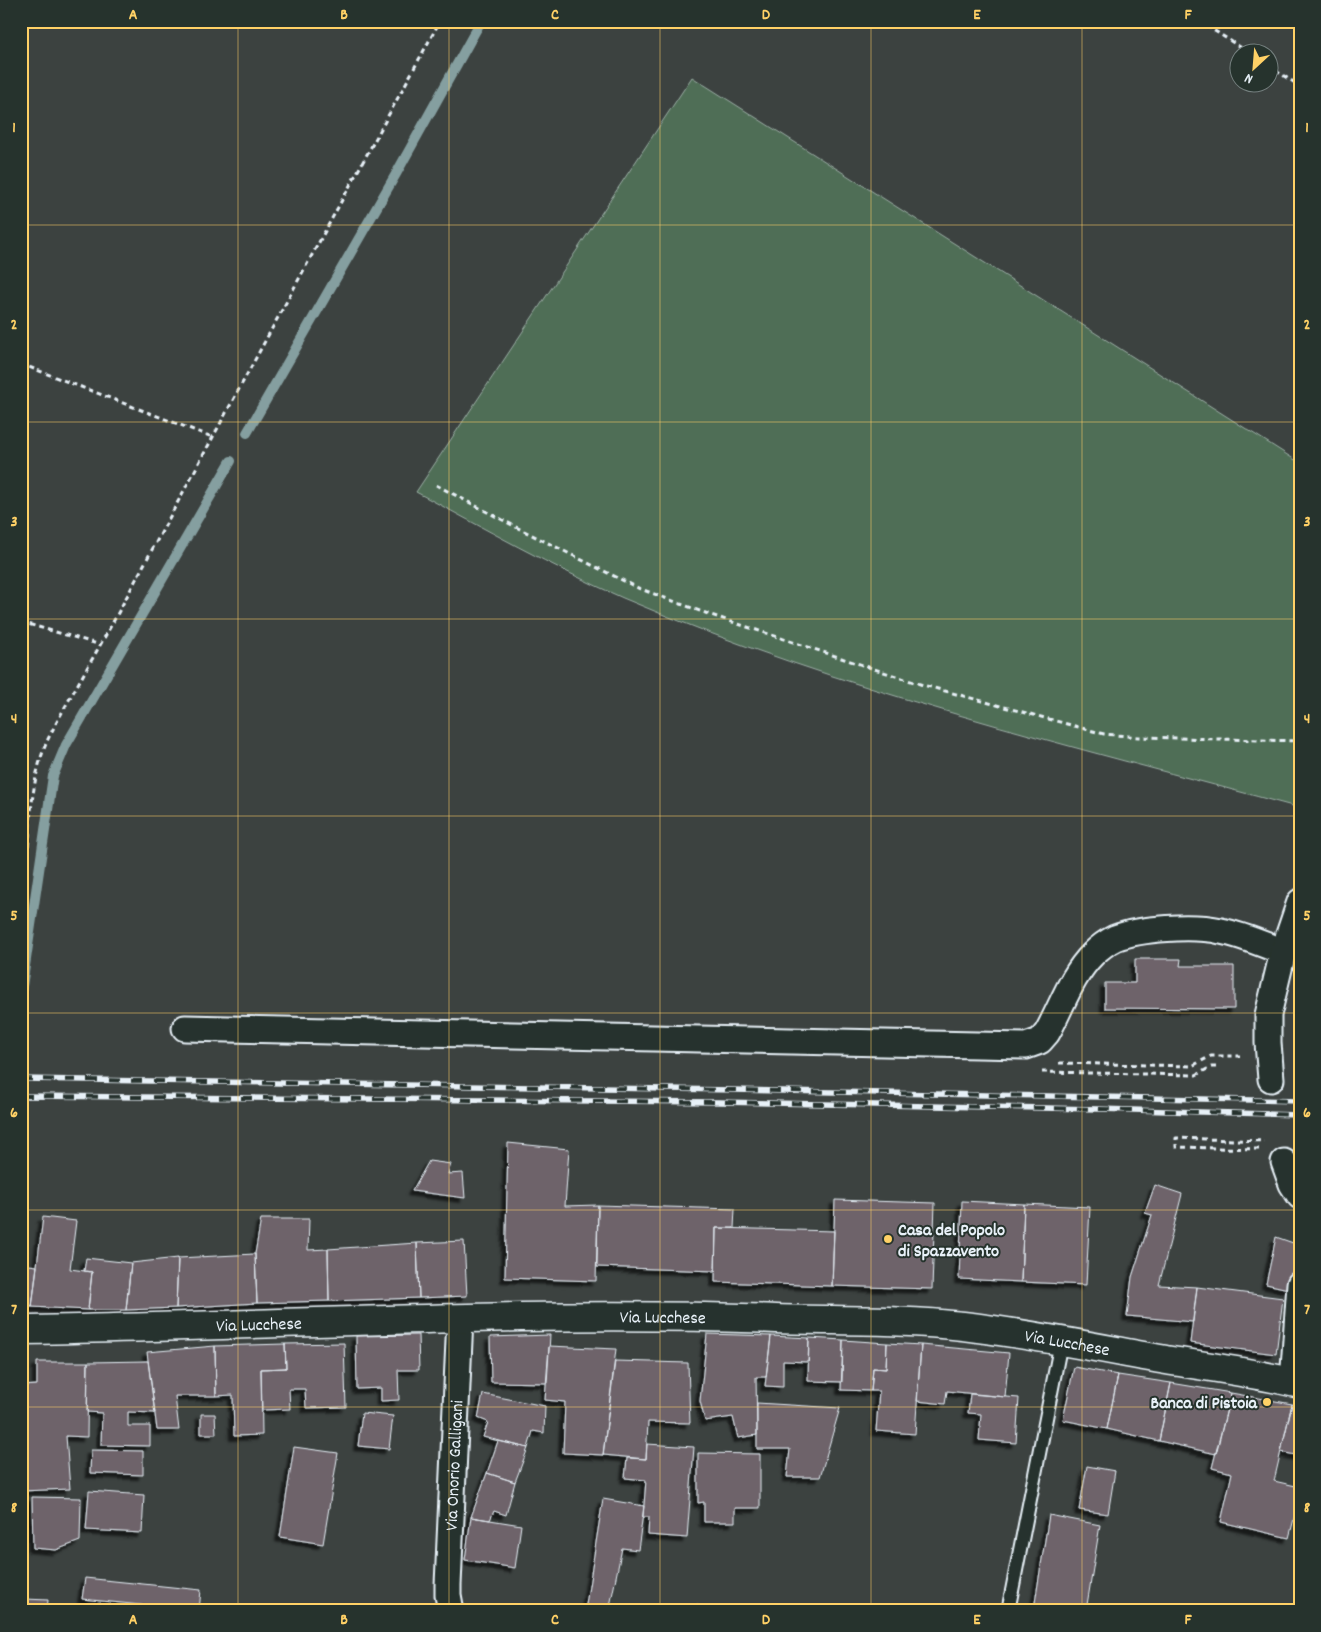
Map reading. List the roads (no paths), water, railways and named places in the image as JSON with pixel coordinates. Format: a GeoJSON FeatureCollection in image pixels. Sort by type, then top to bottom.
{"type":"FeatureCollection","features":[{"type":"Feature","properties":{"kind":"street"},"geometry":{"type":"LineString","coordinates":[[1270,1067],[1268,1015],[1283,952],[1300,902]]}},
{"type":"Feature","properties":{"kind":"street"},"geometry":{"type":"LineString","coordinates":[[185,1028],[1026,1046],[1040,1041],[1047,1033],[1071,983],[1079,971],[1092,954],[1113,939],[1146,931],[1201,928],[1238,935],[1283,952]]}},
{"type":"Feature","properties":{"kind":"street"},"geometry":{"type":"LineString","coordinates":[[1275,1155],[1300,1196]]}},
{"type":"Feature","properties":{"kind":"street"},"geometry":{"type":"LineString","coordinates":[[1296,1383],[1300,1284]]}},
{"type":"Feature","properties":{"kind":"street","name":"Via Lucchese"},"geometry":{"type":"LineString","coordinates":[[21,1330],[460,1318],[697,1316],[875,1321],[960,1326],[1296,1383]]}},
{"type":"Feature","properties":{"kind":"street","name":"Via Onorio Galligani"},"geometry":{"type":"LineString","coordinates":[[451,1611],[448,1585],[460,1318]]}},
{"type":"Feature","properties":{"kind":"lane"},"geometry":{"type":"LineString","coordinates":[[1008,1611],[1061,1342]]}},
{"type":"Feature","properties":{"kind":"waterway"},"geometry":{"type":"LineString","coordinates":[[247,433],[396,174],[481,21]]}},
{"type":"Feature","properties":{"kind":"waterway"},"geometry":{"type":"LineString","coordinates":[[21,993],[53,776],[66,745],[231,461]]}},
{"type":"Feature","properties":{"kind":"railway"},"geometry":{"type":"LineString","coordinates":[[21,1079],[1300,1101]]}},
{"type":"Feature","properties":{"kind":"railway"},"geometry":{"type":"LineString","coordinates":[[21,1096],[719,1102],[1300,1115]]}},
{"type":"Feature","properties":{"kind":"place","name":"Casa del Popolo di Spazzavento"},"geometry":{"type":"Point","coordinates":[888,1239]}},
{"type":"Feature","properties":{"kind":"place","name":"Banca di Pistoia"},"geometry":{"type":"Point","coordinates":[1267,1402]}}]}
